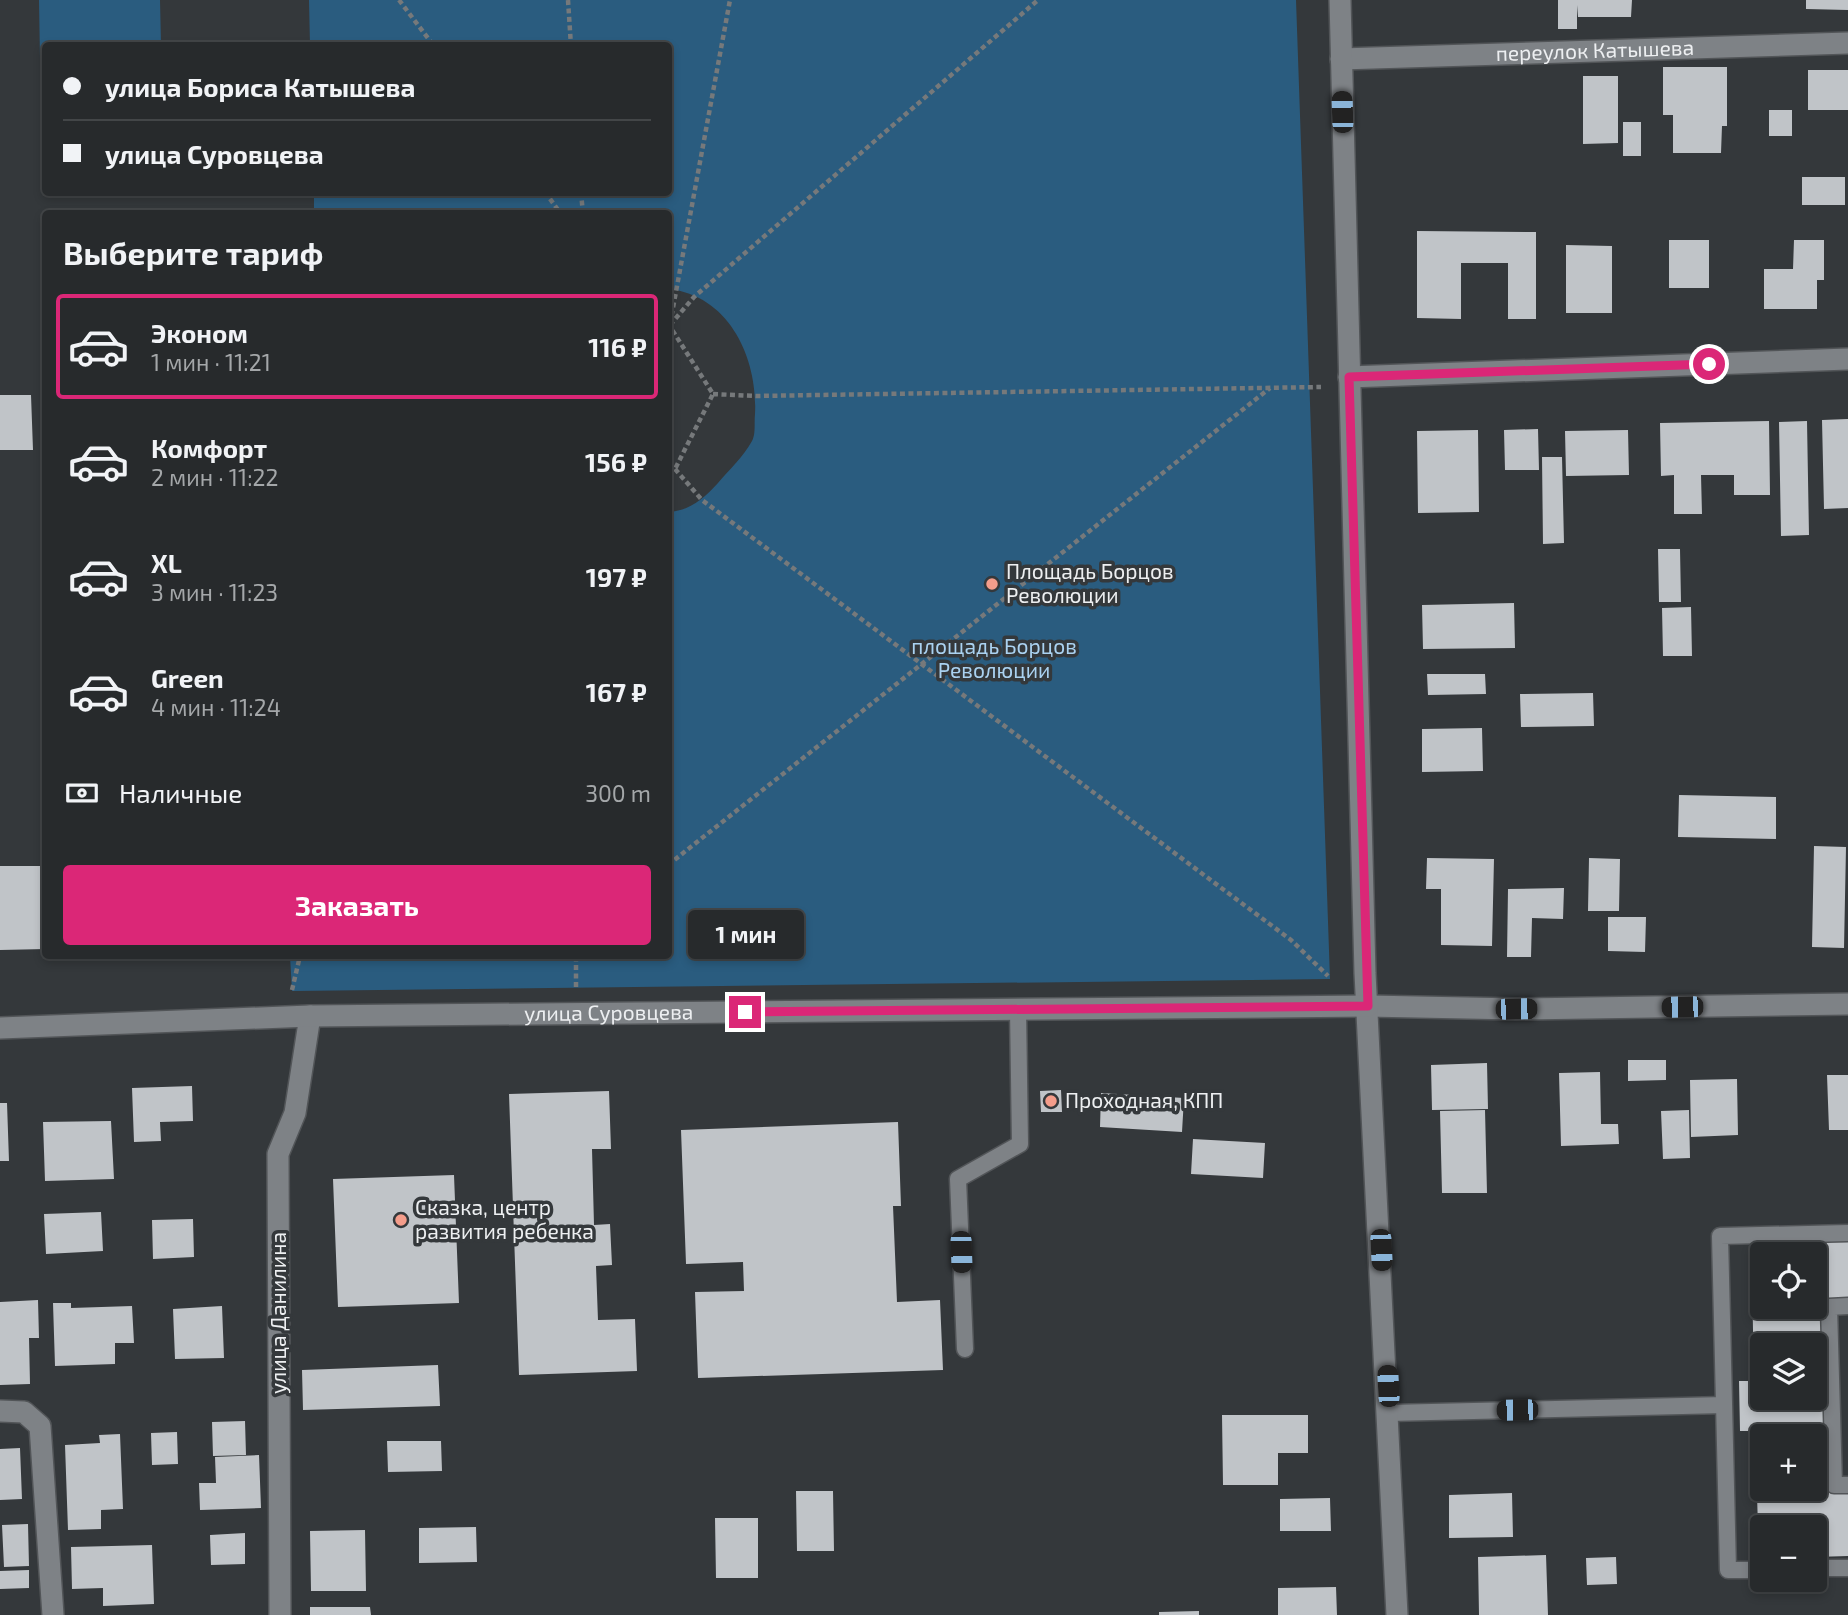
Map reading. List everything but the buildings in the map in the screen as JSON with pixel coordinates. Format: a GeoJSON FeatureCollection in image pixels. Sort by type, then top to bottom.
{"type":"FeatureCollection","features":[{"type":"Feature","properties":{"kind":"street"},"geometry":{"type":"LineString","coordinates":[[1339,0],[1365,973],[1397,1615]]}},
{"type":"Feature","properties":{"kind":"street","name":"переулок Катышева"},"geometry":{"type":"LineString","coordinates":[[1341,59],[1848,43]]}},
{"type":"Feature","properties":{"kind":"street"},"geometry":{"type":"LineString","coordinates":[[1349,382],[1848,359]]}},
{"type":"Feature","properties":{"kind":"street","name":"улица Суровцева"},"geometry":{"type":"LineString","coordinates":[[0,1028],[310,1016],[1368,1006],[1516,1009],[1848,1004]]}},
{"type":"Feature","properties":{"kind":"street","name":"улица Данилина"},"geometry":{"type":"LineString","coordinates":[[280,1615],[278,1154],[295,1113],[310,1016]]}},
{"type":"Feature","properties":{"kind":"street"},"geometry":{"type":"LineString","coordinates":[[0,1411],[24,1412],[40,1426],[53,1615]]}},
{"type":"Feature","properties":{"kind":"lane"},"geometry":{"type":"LineString","coordinates":[[965,1349],[958,1179],[1020,1144],[1018,1010]]}},
{"type":"Feature","properties":{"kind":"lane"},"geometry":{"type":"LineString","coordinates":[[1750,1570],[1728,1570],[1720,1236],[1848,1233]]}},
{"type":"Feature","properties":{"kind":"lane"},"geometry":{"type":"LineString","coordinates":[[1848,1306],[1829,1307],[1834,1485],[1848,1485]]}},
{"type":"Feature","properties":{"kind":"lane"},"geometry":{"type":"LineString","coordinates":[[1389,1413],[1724,1405]]}},
{"type":"Feature","properties":{"kind":"lane"},"geometry":{"type":"LineString","coordinates":[[1827,1568],[1848,1568]]}},
{"type":"Feature","properties":{"kind":"path"},"geometry":{"type":"LineString","coordinates":[[399,0],[431,42]]}},
{"type":"Feature","properties":{"kind":"path"},"geometry":{"type":"LineString","coordinates":[[568,0],[571,42]]}},
{"type":"Feature","properties":{"kind":"path"},"geometry":{"type":"LineString","coordinates":[[672,309],[730,0]]}},
{"type":"Feature","properties":{"kind":"path"},"geometry":{"type":"LineString","coordinates":[[672,322],[694,297],[1038,0]]}},
{"type":"Feature","properties":{"kind":"path"},"geometry":{"type":"LineString","coordinates":[[672,330],[713,394]]}},
{"type":"Feature","properties":{"kind":"path"},"geometry":{"type":"LineString","coordinates":[[713,394],[756,396],[1270,388],[1349,382]]}},
{"type":"Feature","properties":{"kind":"path"},"geometry":{"type":"LineString","coordinates":[[672,861],[922,666],[1270,388]]}},
{"type":"Feature","properties":{"kind":"path"},"geometry":{"type":"LineString","coordinates":[[713,394],[672,470],[702,500],[1291,940],[1330,979],[1365,973]]}},
{"type":"Feature","properties":{"kind":"path"},"geometry":{"type":"LineString","coordinates":[[292,991],[299,959]]}},
{"type":"Feature","properties":{"kind":"path"},"geometry":{"type":"LineString","coordinates":[[576,959],[576,988]]}},
{"type":"Feature","properties":{"kind":"green space"},"geometry":{"type":"Polygon","coordinates":[[[39,0],[160,0],[161,42],[42,42],[42,177],[39,0]]]}},
{"type":"Feature","properties":{"kind":"green space","name":"площадь Борцов Революции"},"geometry":{"type":"Polygon","coordinates":[[[309,0],[1296,0],[1330,979],[292,991],[290,959],[672,959],[672,511],[684,509],[702,499],[736,463],[753,438],[755,414],[751,372],[736,334],[724,317],[709,304],[690,294],[672,290],[672,210],[314,210],[314,196],[672,196],[672,42],[310,42],[309,0]]]}},
{"type":"Feature","properties":{"kind":"place","name":"Площадь Борцов Революции"},"geometry":{"type":"Point","coordinates":[992,584]}},
{"type":"Feature","properties":{"kind":"place","name":"Проходная, КПП"},"geometry":{"type":"Point","coordinates":[1051,1101]}},
{"type":"Feature","properties":{"kind":"place","name":"Сказка, центр развития ребенка"},"geometry":{"type":"Point","coordinates":[401,1220]}},
{"type":"Feature","properties":{"kind":"route"},"geometry":{"type":"LineString","coordinates":[[745,1012],[1368,1006],[1349,377],[1709,364]]}}]}
